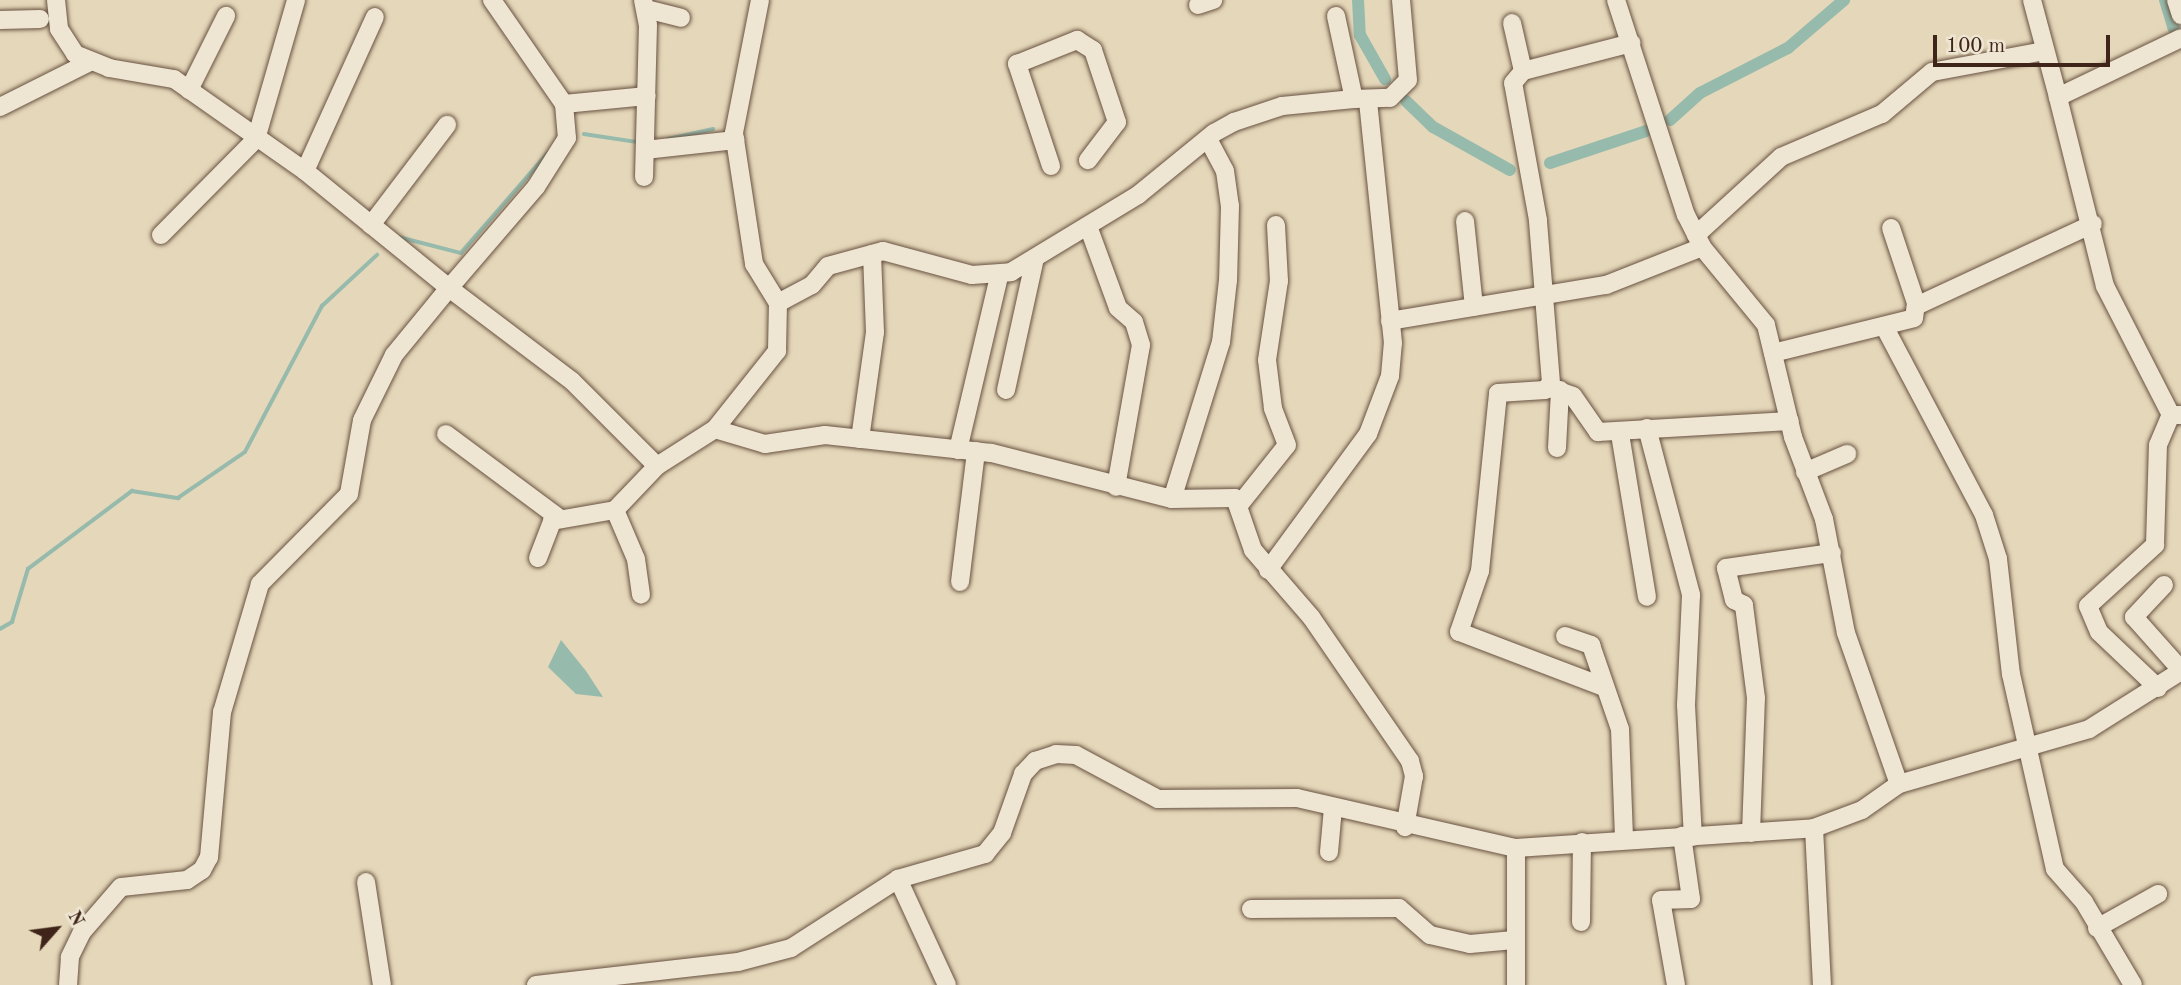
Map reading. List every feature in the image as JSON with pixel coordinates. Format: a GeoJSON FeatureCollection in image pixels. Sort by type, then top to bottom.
{"type":"FeatureCollection","features":[{"type":"Feature","properties":{"kind":"street"},"geometry":{"type":"LineString","coordinates":[[57,0],[64,40],[90,62],[174,79],[305,171],[449,288],[572,381],[657,466]]}},
{"type":"Feature","properties":{"kind":"street"},"geometry":{"type":"LineString","coordinates":[[161,235],[256,139],[296,0]]}},
{"type":"Feature","properties":{"kind":"street"},"geometry":{"type":"LineString","coordinates":[[68,985],[70,957],[82,932],[121,887],[187,880],[209,857],[222,712],[260,584],[349,494],[362,420],[394,355],[557,159],[568,138],[564,104],[492,0]]}},
{"type":"Feature","properties":{"kind":"street"},"geometry":{"type":"LineString","coordinates":[[538,558],[546,533],[559,518],[615,510],[657,466],[715,429],[777,351],[778,303],[754,264],[735,140],[760,0]]}},
{"type":"Feature","properties":{"kind":"street"},"geometry":{"type":"LineString","coordinates":[[778,303],[811,285],[828,266],[873,254],[904,253],[972,275],[999,275],[1035,258],[1088,226],[1208,139],[1282,106],[1400,94],[1408,80],[1401,0]]}},
{"type":"Feature","properties":{"kind":"street"},"geometry":{"type":"LineString","coordinates":[[1616,0],[1668,172],[1699,242],[1766,325],[1790,421],[1832,553],[1846,633],[1899,784]]}},
{"type":"Feature","properties":{"kind":"street"},"geometry":{"type":"LineString","coordinates":[[2032,0],[2094,224],[2105,286],[2176,415],[2158,445],[2154,544],[2088,607],[2099,632],[2158,688]]}},
{"type":"Feature","properties":{"kind":"street"},"geometry":{"type":"LineString","coordinates":[[2176,0],[2181,15]]}},
{"type":"Feature","properties":{"kind":"street"},"geometry":{"type":"LineString","coordinates":[[644,177],[647,96],[644,5],[681,18]]}},
{"type":"Feature","properties":{"kind":"street"},"geometry":{"type":"LineString","coordinates":[[189,90],[226,16]]}},
{"type":"Feature","properties":{"kind":"street"},"geometry":{"type":"LineString","coordinates":[[1268,570],[1313,517],[1384,406],[1390,321],[1361,99],[1336,16]]}},
{"type":"Feature","properties":{"kind":"street"},"geometry":{"type":"LineString","coordinates":[[305,171],[375,17]]}},
{"type":"Feature","properties":{"kind":"street"},"geometry":{"type":"LineString","coordinates":[[0,20],[40,19]]}},
{"type":"Feature","properties":{"kind":"street"},"geometry":{"type":"LineString","coordinates":[[1512,23],[1523,71]]}},
{"type":"Feature","properties":{"kind":"street"},"geometry":{"type":"LineString","coordinates":[[2058,97],[2181,38]]}},
{"type":"Feature","properties":{"kind":"street"},"geometry":{"type":"LineString","coordinates":[[1051,166],[1017,64],[1077,40],[1093,50],[1117,122],[1088,160]]}},
{"type":"Feature","properties":{"kind":"street"},"geometry":{"type":"LineString","coordinates":[[1557,448],[1555,389],[1543,296],[1538,220],[1513,83],[1523,71],[1631,43]]}},
{"type":"Feature","properties":{"kind":"street"},"geometry":{"type":"LineString","coordinates":[[1390,321],[1606,285],[1699,242],[1781,157],[1882,114],[1932,72],[1949,64],[2044,51]]}},
{"type":"Feature","properties":{"kind":"street"},"geometry":{"type":"LineString","coordinates":[[0,107],[90,62]]}},
{"type":"Feature","properties":{"kind":"street"},"geometry":{"type":"LineString","coordinates":[[564,104],[647,96]]}},
{"type":"Feature","properties":{"kind":"street"},"geometry":{"type":"LineString","coordinates":[[371,225],[447,125]]}},
{"type":"Feature","properties":{"kind":"street"},"geometry":{"type":"LineString","coordinates":[[1172,499],[1221,342],[1228,280],[1230,206],[1225,171],[1208,139]]}},
{"type":"Feature","properties":{"kind":"street"},"geometry":{"type":"LineString","coordinates":[[645,150],[735,140]]}},
{"type":"Feature","properties":{"kind":"street"},"geometry":{"type":"LineString","coordinates":[[1465,221],[1474,307]]}},
{"type":"Feature","properties":{"kind":"street"},"geometry":{"type":"LineString","coordinates":[[1916,306],[2094,224]]}},
{"type":"Feature","properties":{"kind":"street"},"geometry":{"type":"LineString","coordinates":[[1240,504],[1287,445],[1273,408],[1267,360],[1279,281],[1276,225]]}},
{"type":"Feature","properties":{"kind":"street"},"geometry":{"type":"LineString","coordinates":[[1088,226],[1118,308],[1133,322],[1141,345],[1116,487]]}},
{"type":"Feature","properties":{"kind":"street"},"geometry":{"type":"LineString","coordinates":[[1773,353],[1914,318],[1916,306],[1891,228]]}},
{"type":"Feature","properties":{"kind":"street"},"geometry":{"type":"LineString","coordinates":[[860,439],[874,332],[873,254]]}},
{"type":"Feature","properties":{"kind":"street"},"geometry":{"type":"LineString","coordinates":[[1006,390],[1035,258]]}},
{"type":"Feature","properties":{"kind":"street"},"geometry":{"type":"LineString","coordinates":[[960,582],[967,450],[999,275]]}},
{"type":"Feature","properties":{"kind":"street"},"geometry":{"type":"LineString","coordinates":[[1884,326],[1984,515],[1998,559],[2011,674],[2031,745],[2048,852],[2133,985]]}},
{"type":"Feature","properties":{"kind":"street"},"geometry":{"type":"LineString","coordinates":[[1604,687],[1459,632],[1480,571],[1498,393],[1555,389],[1573,396],[1598,432],[1620,434],[1647,428],[1790,421]]}},
{"type":"Feature","properties":{"kind":"street"},"geometry":{"type":"LineString","coordinates":[[1647,428],[1691,595],[1686,705],[1691,899],[1661,900],[1676,985]]}},
{"type":"Feature","properties":{"kind":"street"},"geometry":{"type":"LineString","coordinates":[[715,429],[765,444],[825,435],[967,450],[1046,462],[1116,487],[1172,499],[1235,498],[1240,504],[1253,550],[1311,617],[1410,761],[1415,776],[1405,827]]}},
{"type":"Feature","properties":{"kind":"street"},"geometry":{"type":"LineString","coordinates":[[446,434],[559,518]]}},
{"type":"Feature","properties":{"kind":"street"},"geometry":{"type":"LineString","coordinates":[[1620,434],[1647,597]]}},
{"type":"Feature","properties":{"kind":"street"},"geometry":{"type":"LineString","coordinates":[[1805,472],[1847,454]]}},
{"type":"Feature","properties":{"kind":"street"},"geometry":{"type":"LineString","coordinates":[[615,510],[636,559],[641,596]]}},
{"type":"Feature","properties":{"kind":"street"},"geometry":{"type":"LineString","coordinates":[[1751,833],[1756,698],[1744,605],[1734,600],[1726,568],[1832,553]]}},
{"type":"Feature","properties":{"kind":"street"},"geometry":{"type":"LineString","coordinates":[[536,985],[769,957],[813,937],[898,879],[985,854],[1002,833],[1023,774],[1035,761],[1056,754],[1076,755],[1158,800],[1297,798],[1405,827],[1516,848],[1814,828],[1862,810],[1899,784],[2089,729],[2158,688],[2181,671],[2134,617],[2164,585]]}},
{"type":"Feature","properties":{"kind":"street"},"geometry":{"type":"LineString","coordinates":[[1565,636],[1591,645],[1624,749],[1624,839]]}},
{"type":"Feature","properties":{"kind":"street"},"geometry":{"type":"LineString","coordinates":[[1329,852],[1333,808]]}},
{"type":"Feature","properties":{"kind":"street"},"geometry":{"type":"LineString","coordinates":[[1814,828],[1822,985]]}},
{"type":"Feature","properties":{"kind":"street"},"geometry":{"type":"LineString","coordinates":[[1581,922],[1582,842]]}},
{"type":"Feature","properties":{"kind":"street"},"geometry":{"type":"LineString","coordinates":[[1516,848],[1516,985]]}},
{"type":"Feature","properties":{"kind":"street"},"geometry":{"type":"LineString","coordinates":[[898,879],[947,985]]}},
{"type":"Feature","properties":{"kind":"street"},"geometry":{"type":"LineString","coordinates":[[366,883],[382,985]]}},
{"type":"Feature","properties":{"kind":"street"},"geometry":{"type":"LineString","coordinates":[[2097,928],[2158,894]]}},
{"type":"Feature","properties":{"kind":"street"},"geometry":{"type":"LineString","coordinates":[[1251,909],[1399,908],[1430,935],[1470,944],[1514,940]]}},
{"type":"Feature","properties":{"kind":"shaded area"},"geometry":{"type":"Polygon","coordinates":[[[561,640],[603,697],[576,694],[548,667],[561,640]]]}},
{"type":"Feature","properties":{"kind":"waterway"},"geometry":{"type":"LineString","coordinates":[[1358,0],[1360,35],[1385,79]]}},
{"type":"Feature","properties":{"kind":"waterway"},"geometry":{"type":"LineString","coordinates":[[1670,120],[1700,93],[1788,48],[1844,0]]}},
{"type":"Feature","properties":{"kind":"waterway"},"geometry":{"type":"LineString","coordinates":[[2165,0],[2174,29]]}},
{"type":"Feature","properties":{"kind":"waterway"},"geometry":{"type":"LineString","coordinates":[[1406,101],[1433,127],[1510,170]]}},
{"type":"Feature","properties":{"kind":"waterway"},"geometry":{"type":"LineString","coordinates":[[668,139],[713,129]]}},
{"type":"Feature","properties":{"kind":"waterway"},"geometry":{"type":"LineString","coordinates":[[1550,163],[1646,131]]}},
{"type":"Feature","properties":{"kind":"waterway"},"geometry":{"type":"LineString","coordinates":[[584,134],[637,142]]}},
{"type":"Feature","properties":{"kind":"waterway"},"geometry":{"type":"LineString","coordinates":[[399,237],[461,253],[548,153]]}},
{"type":"Feature","properties":{"kind":"waterway"},"geometry":{"type":"LineString","coordinates":[[0,629],[12,622],[28,569],[132,491],[178,498],[245,452],[322,306],[377,255]]}}]}
